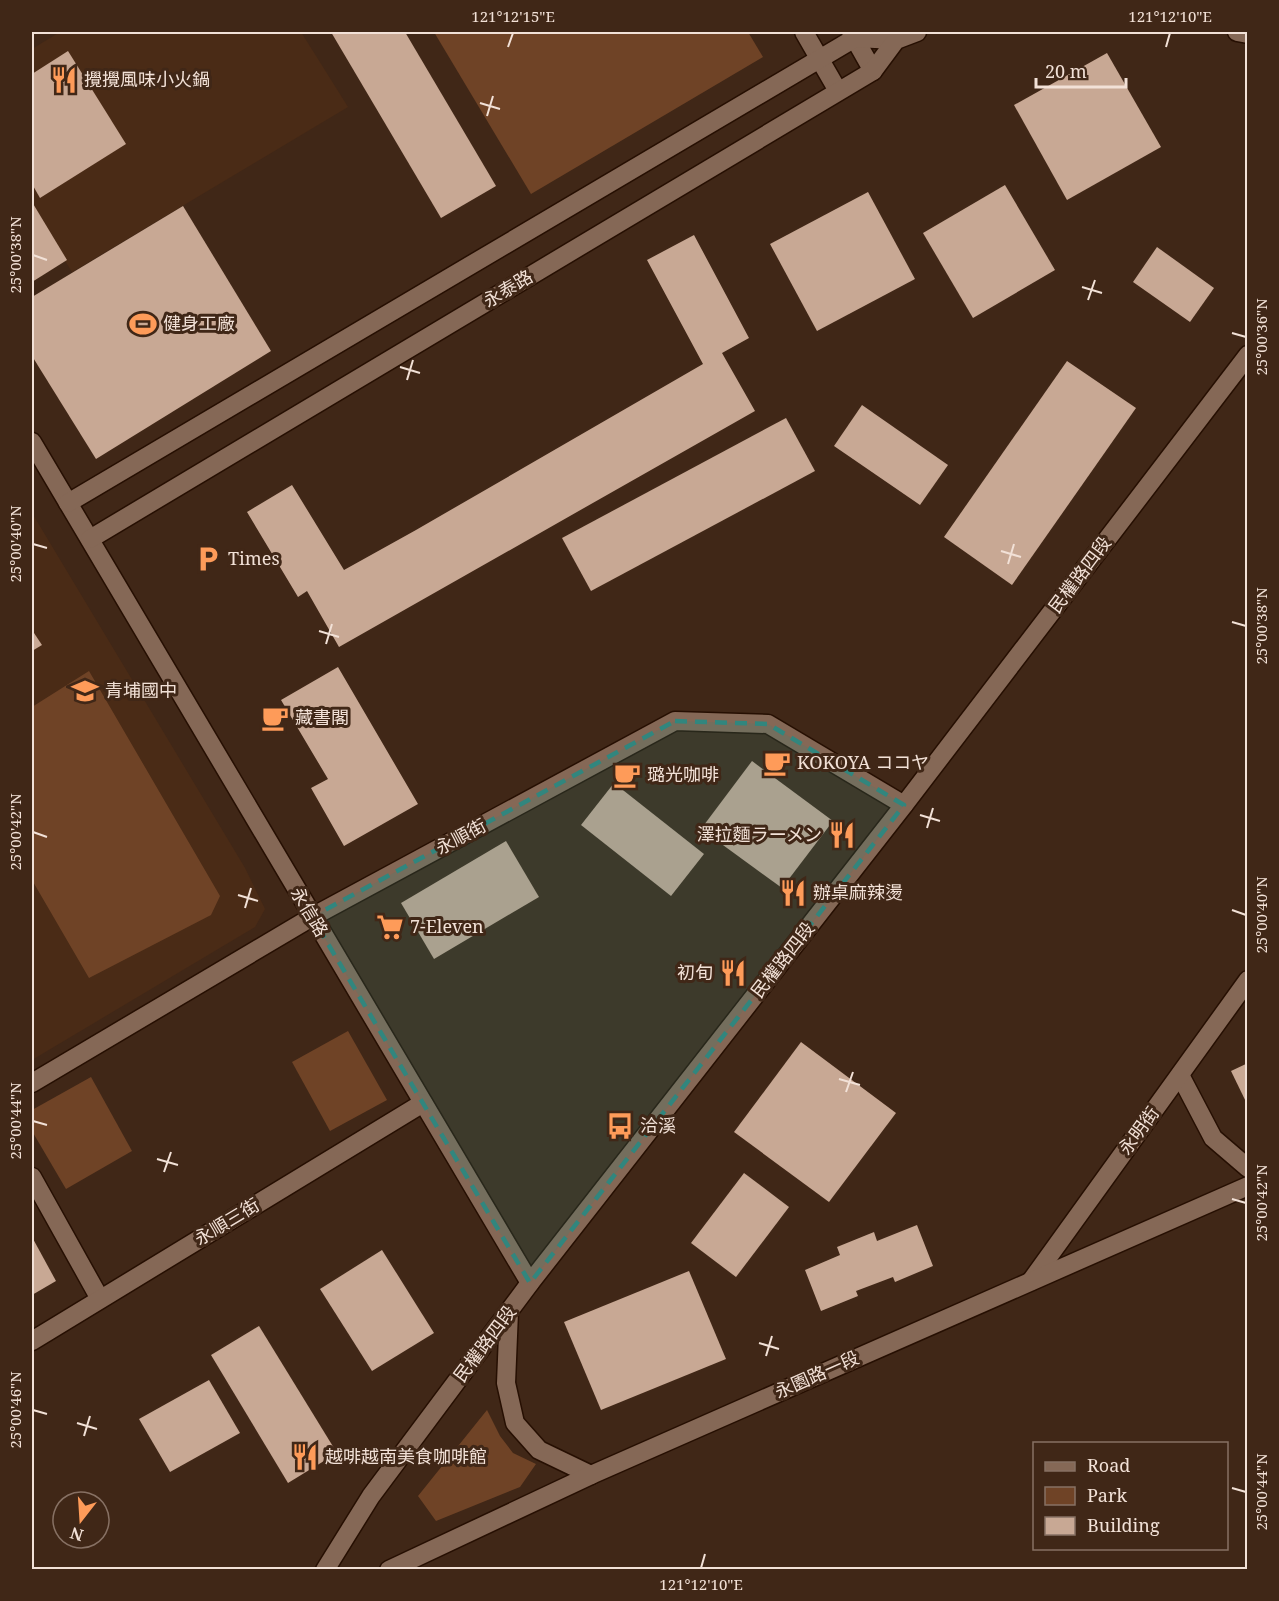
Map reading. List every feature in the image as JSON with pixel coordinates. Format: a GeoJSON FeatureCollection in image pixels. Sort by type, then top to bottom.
{"type":"FeatureCollection","features":[{"type":"Feature","properties":{"kind":"street"},"geometry":{"type":"LineString","coordinates":[[804,32],[838,91]]}},
{"type":"Feature","properties":{"kind":"street"},"geometry":{"type":"LineString","coordinates":[[32,442],[68,503],[820,59],[853,35],[896,40],[917,32]]}},
{"type":"Feature","properties":{"kind":"street"},"geometry":{"type":"LineString","coordinates":[[1237,32],[1248,34]]}},
{"type":"Feature","properties":{"kind":"street"},"geometry":{"type":"LineString","coordinates":[[853,35],[873,71]]}},
{"type":"Feature","properties":{"kind":"street","name":"永泰路"},"geometry":{"type":"LineString","coordinates":[[90,539],[873,71],[896,40]]}},
{"type":"Feature","properties":{"kind":"street","name":"民權路四段"},"geometry":{"type":"LineString","coordinates":[[325,1569],[371,1496],[530,1283],[904,805],[1248,355]]}},
{"type":"Feature","properties":{"kind":"street","name":"永信路"},"geometry":{"type":"LineString","coordinates":[[68,503],[530,1283]]}},
{"type":"Feature","properties":{"kind":"street","name":"永順街"},"geometry":{"type":"LineString","coordinates":[[32,1083],[312,916],[675,721],[768,724],[904,805]]}},
{"type":"Feature","properties":{"kind":"street","name":"永明街"},"geometry":{"type":"LineString","coordinates":[[1031,1281],[1248,981]]}},
{"type":"Feature","properties":{"kind":"street"},"geometry":{"type":"LineString","coordinates":[[1180,1075],[1213,1138],[1248,1168]]}},
{"type":"Feature","properties":{"kind":"street","name":"永順三街"},"geometry":{"type":"LineString","coordinates":[[32,1341],[423,1103]]}},
{"type":"Feature","properties":{"kind":"street"},"geometry":{"type":"LineString","coordinates":[[32,1177],[100,1299]]}},
{"type":"Feature","properties":{"kind":"street","name":"永園路一段"},"geometry":{"type":"LineString","coordinates":[[389,1569],[591,1475],[1248,1186]]}},
{"type":"Feature","properties":{"kind":"street"},"geometry":{"type":"LineString","coordinates":[[509,1312],[506,1383],[515,1422],[539,1450],[591,1475]]}},
{"type":"Feature","properties":{"kind":"highlighted area"},"geometry":{"type":"Polygon","coordinates":[[[675,721],[768,724],[904,805],[530,1283],[312,917],[675,721]]]}},
{"type":"Feature","properties":{"kind":"shaded area"},"geometry":{"type":"Polygon","coordinates":[[[60,32],[301,32],[348,107],[72,272],[32,208],[32,49],[60,32]]]}},
{"type":"Feature","properties":{"kind":"shaded area","name":"青埔國中"},"geometry":{"type":"Polygon","coordinates":[[[32,513],[245,868],[265,909],[255,927],[32,1060],[32,513]]]}},
{"type":"Feature","properties":{"kind":"green space"},"geometry":{"type":"Polygon","coordinates":[[[434,32],[748,32],[763,57],[531,194],[434,32]]]}},
{"type":"Feature","properties":{"kind":"green space"},"geometry":{"type":"Polygon","coordinates":[[[89,671],[220,896],[211,915],[89,978],[32,880],[32,753],[34,751],[32,707],[89,671]]]}},
{"type":"Feature","properties":{"kind":"green space"},"geometry":{"type":"Polygon","coordinates":[[[348,1031],[387,1100],[330,1131],[292,1062],[348,1031]]]}},
{"type":"Feature","properties":{"kind":"green space"},"geometry":{"type":"Polygon","coordinates":[[[91,1077],[132,1151],[66,1189],[32,1131],[32,1110],[91,1077]]]}},
{"type":"Feature","properties":{"kind":"green space"},"geometry":{"type":"Polygon","coordinates":[[[487,1410],[500,1436],[513,1453],[536,1464],[520,1487],[436,1521],[418,1496],[487,1410]]]}},
{"type":"Feature","properties":{"kind":"building"},"geometry":{"type":"Polygon","coordinates":[[[331,32],[405,32],[496,186],[441,218],[331,32]]]}},
{"type":"Feature","properties":{"kind":"building"},"geometry":{"type":"Polygon","coordinates":[[[68,51],[126,144],[40,198],[32,184],[32,74],[68,51]]]}},
{"type":"Feature","properties":{"kind":"building"},"geometry":{"type":"Polygon","coordinates":[[[1107,53],[1161,147],[1067,200],[1014,105],[1107,53]]]}},
{"type":"Feature","properties":{"kind":"building"},"geometry":{"type":"Polygon","coordinates":[[[1005,185],[1055,270],[973,318],[923,233],[1005,185]]]}},
{"type":"Feature","properties":{"kind":"building"},"geometry":{"type":"Polygon","coordinates":[[[868,192],[915,279],[817,331],[770,244],[868,192]]]}},
{"type":"Feature","properties":{"kind":"building"},"geometry":{"type":"Polygon","coordinates":[[[32,202],[67,260],[32,282],[32,202]]]}},
{"type":"Feature","properties":{"kind":"building","name":"健身工廠"},"geometry":{"type":"Polygon","coordinates":[[[183,206],[271,351],[96,459],[32,356],[32,297],[183,206]]]}},
{"type":"Feature","properties":{"kind":"building"},"geometry":{"type":"Polygon","coordinates":[[[694,235],[749,338],[722,353],[755,411],[339,647],[307,591],[298,597],[247,512],[292,485],[344,570],[703,364],[647,260],[694,235]]]}},
{"type":"Feature","properties":{"kind":"building"},"geometry":{"type":"Polygon","coordinates":[[[1157,247],[1214,288],[1190,322],[1133,282],[1157,247]]]}},
{"type":"Feature","properties":{"kind":"building"},"geometry":{"type":"Polygon","coordinates":[[[1067,361],[1136,408],[1012,585],[944,537],[1067,361]]]}},
{"type":"Feature","properties":{"kind":"building"},"geometry":{"type":"Polygon","coordinates":[[[862,405],[948,465],[920,505],[834,446],[862,405]]]}},
{"type":"Feature","properties":{"kind":"building"},"geometry":{"type":"Polygon","coordinates":[[[786,418],[815,471],[591,591],[562,538],[786,418]]]}},
{"type":"Feature","properties":{"kind":"building"},"geometry":{"type":"Polygon","coordinates":[[[32,630],[42,645],[32,651],[32,630]]]}},
{"type":"Feature","properties":{"kind":"building"},"geometry":{"type":"Polygon","coordinates":[[[338,667],[418,804],[344,846],[311,788],[328,779],[281,700],[338,667]]]}},
{"type":"Feature","properties":{"kind":"building"},"geometry":{"type":"Polygon","coordinates":[[[752,761],[833,821],[782,888],[701,829],[752,761]]]}},
{"type":"Feature","properties":{"kind":"building"},"geometry":{"type":"Polygon","coordinates":[[[614,783],[704,854],[671,896],[581,825],[614,783]]]}},
{"type":"Feature","properties":{"kind":"building"},"geometry":{"type":"Polygon","coordinates":[[[506,841],[539,897],[434,959],[401,903],[506,841]]]}},
{"type":"Feature","properties":{"kind":"building"},"geometry":{"type":"Polygon","coordinates":[[[801,1042],[896,1113],[829,1202],[734,1132],[801,1042]]]}},
{"type":"Feature","properties":{"kind":"building"},"geometry":{"type":"Polygon","coordinates":[[[1248,1063],[1248,1106],[1231,1071],[1248,1063]]]}},
{"type":"Feature","properties":{"kind":"building"},"geometry":{"type":"Polygon","coordinates":[[[744,1173],[789,1207],[736,1277],[691,1243],[744,1173]]]}},
{"type":"Feature","properties":{"kind":"building"},"geometry":{"type":"Polygon","coordinates":[[[917,1225],[933,1266],[895,1282],[893,1277],[856,1291],[858,1296],[821,1311],[805,1270],[840,1255],[837,1247],[874,1232],[877,1241],[917,1225]]]}},
{"type":"Feature","properties":{"kind":"building"},"geometry":{"type":"Polygon","coordinates":[[[32,1237],[56,1281],[32,1295],[32,1237]]]}},
{"type":"Feature","properties":{"kind":"building"},"geometry":{"type":"Polygon","coordinates":[[[382,1250],[434,1333],[372,1371],[320,1289],[382,1250]]]}},
{"type":"Feature","properties":{"kind":"building"},"geometry":{"type":"Polygon","coordinates":[[[689,1271],[726,1359],[601,1410],[564,1322],[689,1271]]]}},
{"type":"Feature","properties":{"kind":"building"},"geometry":{"type":"Polygon","coordinates":[[[259,1326],[337,1453],[288,1483],[211,1355],[259,1326]]]}},
{"type":"Feature","properties":{"kind":"building"},"geometry":{"type":"Polygon","coordinates":[[[209,1380],[240,1433],[170,1472],[139,1419],[209,1380]]]}},
{"type":"Feature","properties":{"kind":"place","name":"攪攪風味小火鍋"},"geometry":{"type":"Point","coordinates":[64,80]}},
{"type":"Feature","properties":{"kind":"place","name":"健身工廠"},"geometry":{"type":"Point","coordinates":[143,324]}},
{"type":"Feature","properties":{"kind":"place","name":"Times"},"geometry":{"type":"Point","coordinates":[208,559]}},
{"type":"Feature","properties":{"kind":"place","name":"青埔國中"},"geometry":{"type":"Point","coordinates":[85,691]}},
{"type":"Feature","properties":{"kind":"place","name":"藏書閣"},"geometry":{"type":"Point","coordinates":[275,718]}},
{"type":"Feature","properties":{"kind":"place","name":"KOKOYA ココヤ"},"geometry":{"type":"Point","coordinates":[777,763]}},
{"type":"Feature","properties":{"kind":"place","name":"璐光咖啡"},"geometry":{"type":"Point","coordinates":[627,775]}},
{"type":"Feature","properties":{"kind":"place","name":"澤拉麵ラーメン"},"geometry":{"type":"Point","coordinates":[842,835]}},
{"type":"Feature","properties":{"kind":"place","name":"辦桌麻辣燙"},"geometry":{"type":"Point","coordinates":[793,893]}},
{"type":"Feature","properties":{"kind":"place","name":"7-Eleven"},"geometry":{"type":"Point","coordinates":[390,927]}},
{"type":"Feature","properties":{"kind":"place","name":"初旬"},"geometry":{"type":"Point","coordinates":[733,973]}},
{"type":"Feature","properties":{"kind":"place","name":"洽溪"},"geometry":{"type":"Point","coordinates":[620,1126]}},
{"type":"Feature","properties":{"kind":"place","name":"越啡越南美食咖啡館"},"geometry":{"type":"Point","coordinates":[305,1457]}}]}
